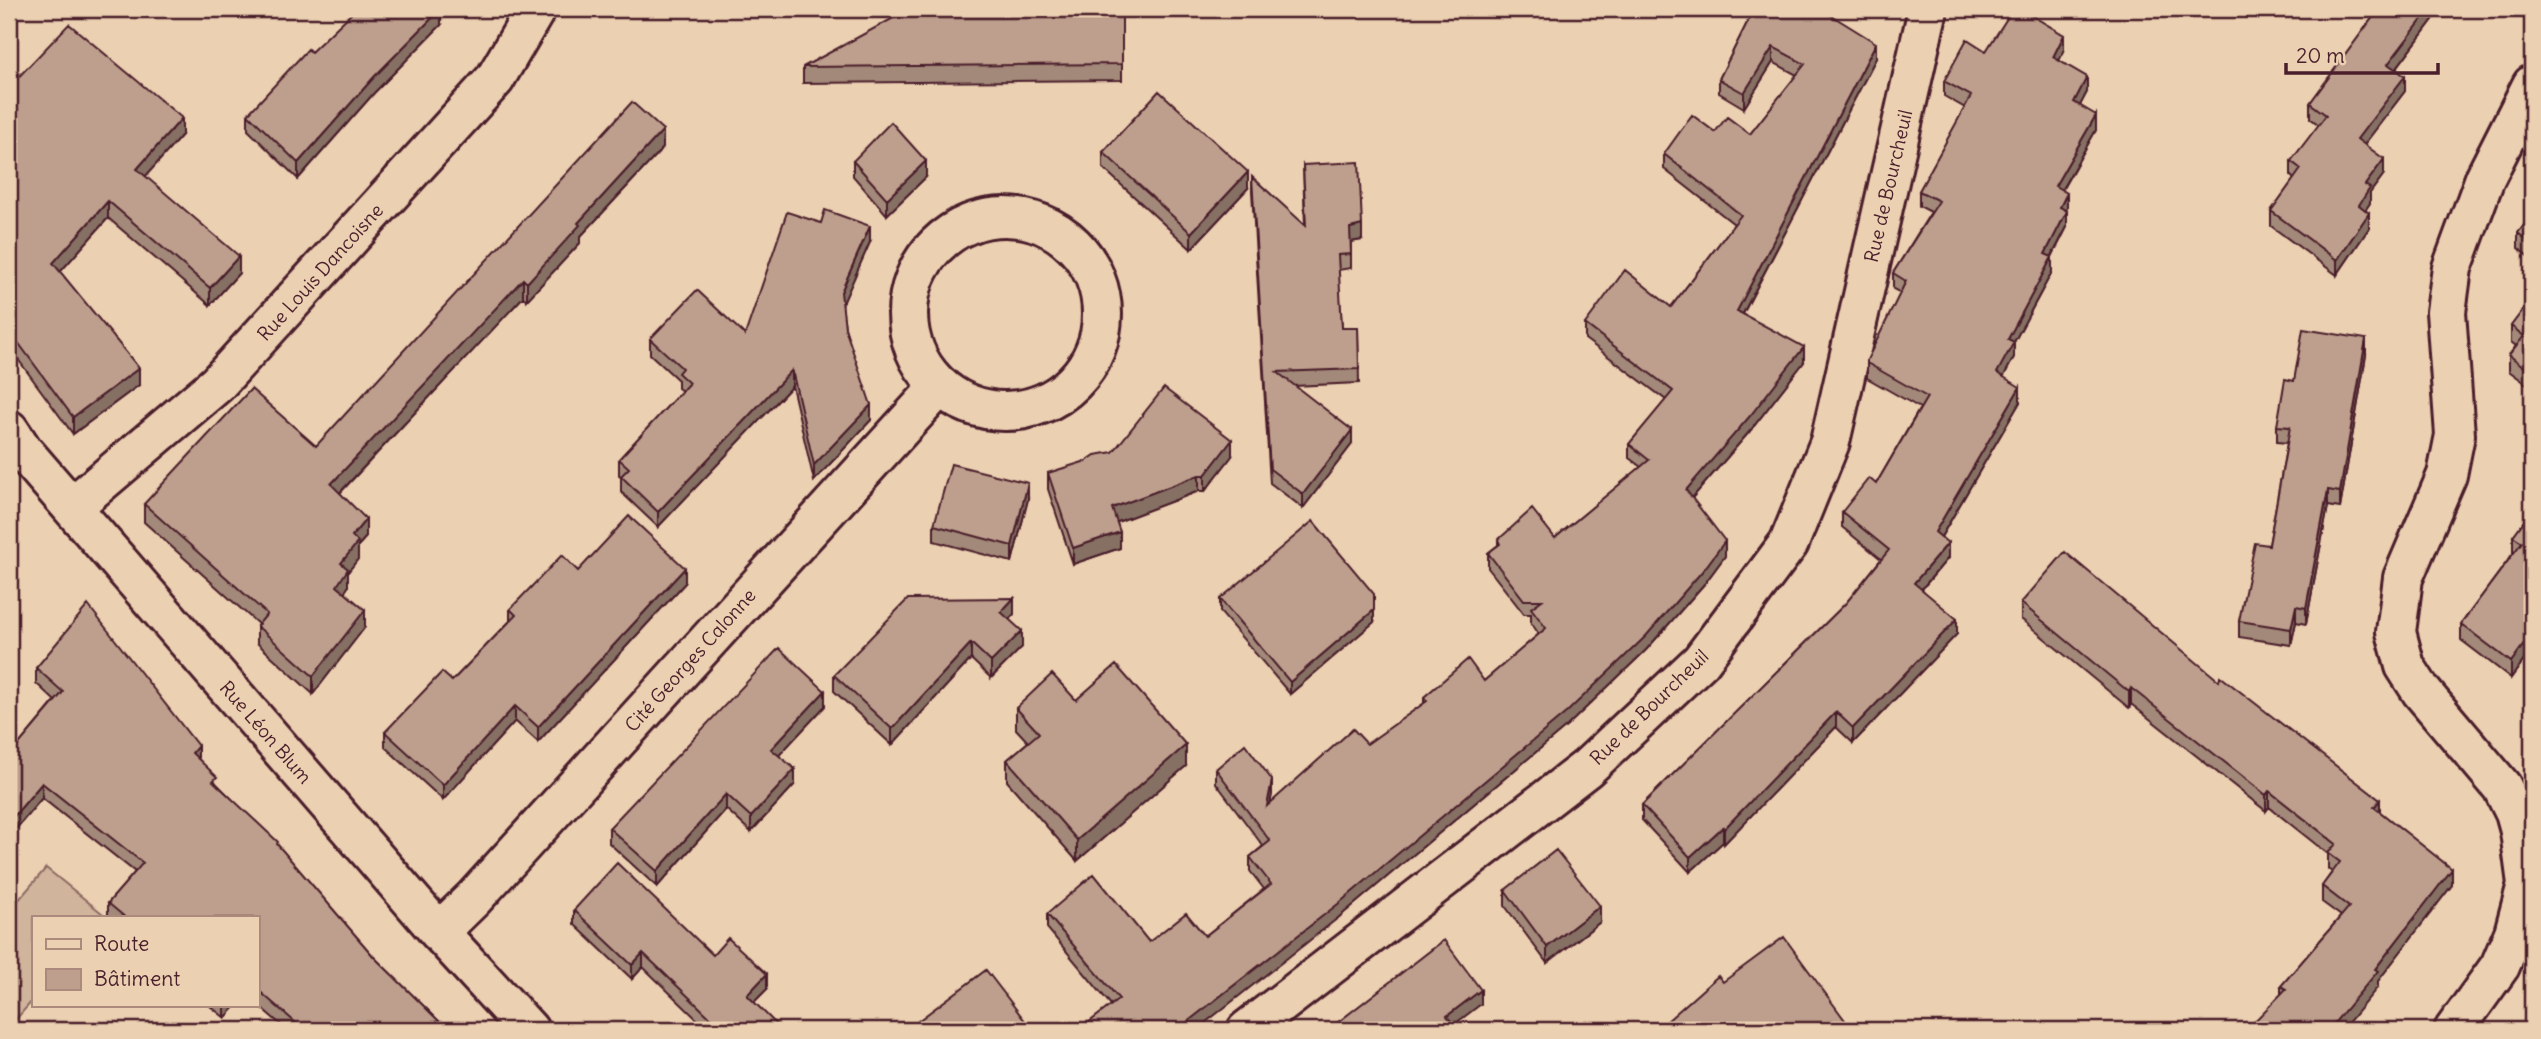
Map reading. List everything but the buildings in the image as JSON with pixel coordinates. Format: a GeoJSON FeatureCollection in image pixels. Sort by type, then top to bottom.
{"type":"FeatureCollection","features":[{"type":"Feature","properties":{"kind":"street","name":"Rue Louis Dancoisne"},"geometry":{"type":"LineString","coordinates":[[72,507],[217,384],[495,79],[536,9]]}},
{"type":"Feature","properties":{"kind":"street","name":"Rue de Bourcheuil"},"geometry":{"type":"LineString","coordinates":[[1247,1030],[1587,768],[1701,661],[1789,543],[1830,442],[1928,9]]}},
{"type":"Feature","properties":{"kind":"street"},"geometry":{"type":"LineString","coordinates":[[2454,1030],[2500,966],[2514,933],[2527,884],[2520,831],[2515,813],[2502,787],[2421,691],[2405,666],[2396,632],[2403,578],[2447,475],[2455,435],[2446,312],[2452,268],[2485,178],[2532,85]]}},
{"type":"Feature","properties":{"kind":"street"},"geometry":{"type":"LineString","coordinates":[[999,216],[1024,218],[1051,228],[1071,242],[1087,260],[1100,289],[1103,316],[1100,340],[1077,380],[1057,396],[1030,408],[998,411],[968,404],[940,387],[920,362],[910,334],[908,308],[911,289],[928,255],[945,237],[970,223],[999,216]]}},
{"type":"Feature","properties":{"kind":"street","name":"Cité Georges Calonne"},"geometry":{"type":"LineString","coordinates":[[439,932],[474,898],[940,387]]}},
{"type":"Feature","properties":{"kind":"street","name":"Rue Léon Blum"},"geometry":{"type":"LineString","coordinates":[[9,430],[23,451],[439,932],[529,1030]]}},
{"type":"Feature","properties":{"kind":"shaded area"},"geometry":{"type":"Polygon","coordinates":[[[46,868],[106,916],[32,916],[32,1001],[9,1027],[9,911],[46,868]]]}}]}
